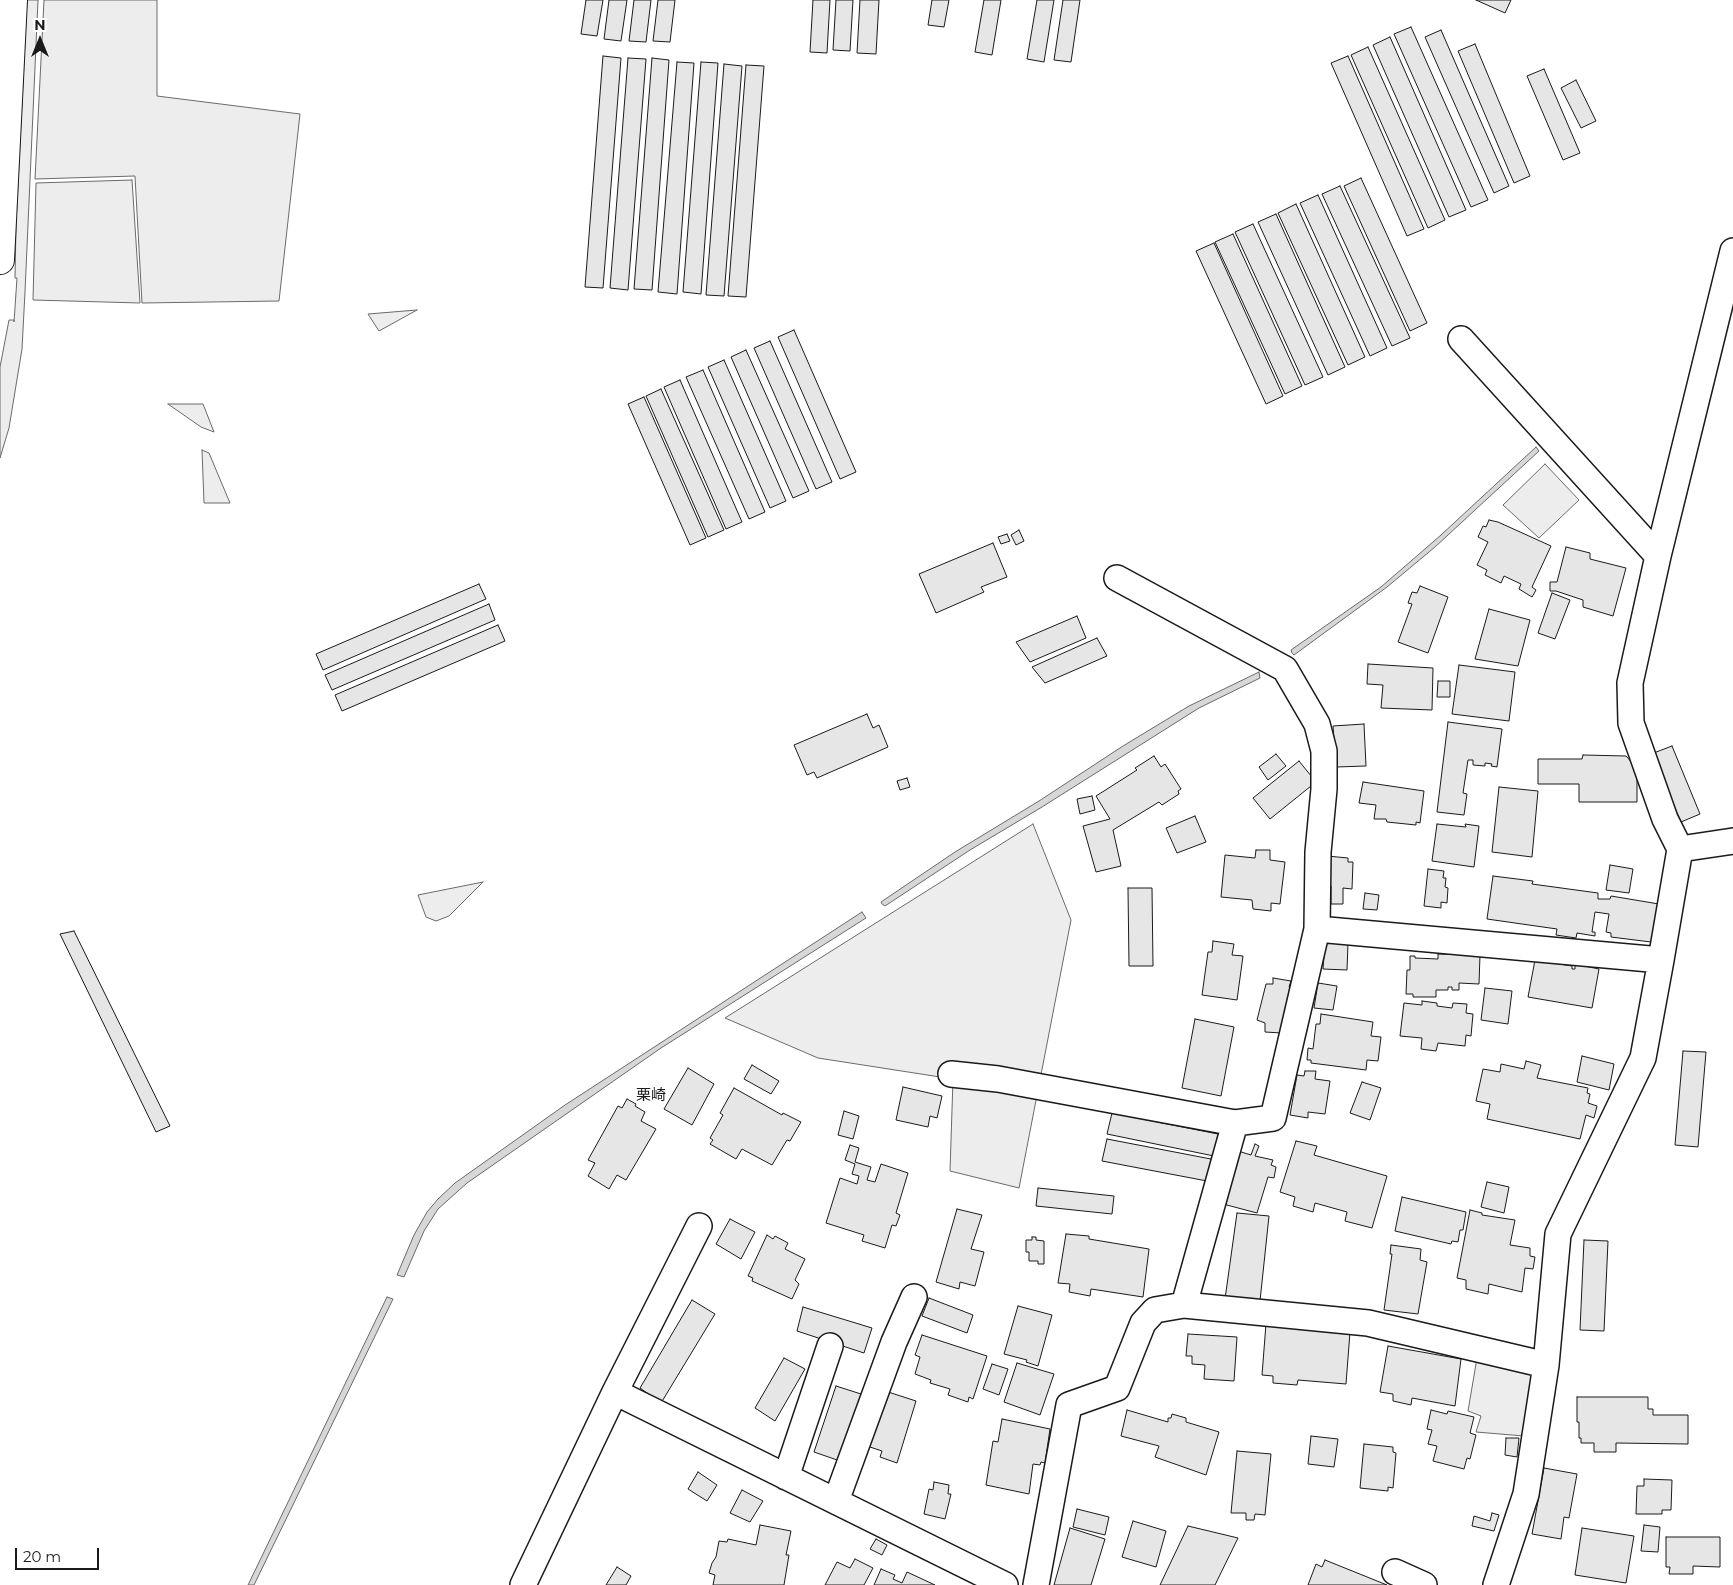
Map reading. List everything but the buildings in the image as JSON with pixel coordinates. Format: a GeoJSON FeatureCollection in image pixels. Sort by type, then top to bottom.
{"type":"FeatureCollection","features":[{"type":"Feature","properties":{"kind":"street"},"geometry":{"type":"LineString","coordinates":[[0,260],[13,0]]}},
{"type":"Feature","properties":{"kind":"street"},"geometry":{"type":"LineString","coordinates":[[1496,1585],[1526,1494],[1546,1365],[1558,1234],[1643,1058],[1661,960],[1680,849],[1665,819],[1630,723],[1630,682],[1658,556],[1733,251]]}},
{"type":"Feature","properties":{"kind":"street"},"geometry":{"type":"LineString","coordinates":[[1461,339],[1658,556]]}},
{"type":"Feature","properties":{"kind":"street"},"geometry":{"type":"LineString","coordinates":[[951,1074],[998,1079],[1236,1123],[1272,1118],[1317,929],[1318,852],[1324,789],[1324,751],[1318,724],[1285,670],[1117,578]]}},
{"type":"Feature","properties":{"kind":"street"},"geometry":{"type":"LineString","coordinates":[[1680,849],[1733,841]]}},
{"type":"Feature","properties":{"kind":"street"},"geometry":{"type":"LineString","coordinates":[[1317,929],[1661,960]]}},
{"type":"Feature","properties":{"kind":"street"},"geometry":{"type":"LineString","coordinates":[[1184,1305],[1236,1123]]}},
{"type":"Feature","properties":{"kind":"street"},"geometry":{"type":"LineString","coordinates":[[523,1585],[615,1392],[699,1226]]}},
{"type":"Feature","properties":{"kind":"street"},"geometry":{"type":"LineString","coordinates":[[836,1501],[894,1342],[914,1298]]}},
{"type":"Feature","properties":{"kind":"street"},"geometry":{"type":"LineString","coordinates":[[1036,1585],[1069,1405],[1117,1388],[1143,1323],[1155,1310],[1184,1305],[1368,1323],[1546,1365]]}},
{"type":"Feature","properties":{"kind":"street"},"geometry":{"type":"LineString","coordinates":[[786,1477],[830,1346]]}},
{"type":"Feature","properties":{"kind":"street"},"geometry":{"type":"LineString","coordinates":[[615,1392],[1006,1585]]}},
{"type":"Feature","properties":{"kind":"street"},"geometry":{"type":"LineString","coordinates":[[1395,1572],[1424,1585]]}},
{"type":"Feature","properties":{"kind":"shaded area"},"geometry":{"type":"Polygon","coordinates":[[[27,0],[38,0],[22,349],[9,428],[0,458],[0,367],[9,320],[14,320],[14,322],[17,278],[15,278],[16,225],[27,0]]]}},
{"type":"Feature","properties":{"kind":"shaded area"},"geometry":{"type":"Polygon","coordinates":[[[44,0],[157,0],[157,96],[300,114],[279,301],[142,303],[135,176],[35,179],[44,0]]]}},
{"type":"Feature","properties":{"kind":"shaded area"},"geometry":{"type":"Polygon","coordinates":[[[132,180],[140,303],[33,300],[36,183],[132,180]]]}},
{"type":"Feature","properties":{"kind":"shaded area"},"geometry":{"type":"Polygon","coordinates":[[[417,310],[379,331],[368,314],[417,310]]]}},
{"type":"Feature","properties":{"kind":"shaded area"},"geometry":{"type":"Polygon","coordinates":[[[168,404],[203,404],[214,432],[201,427],[168,404]]]}},
{"type":"Feature","properties":{"kind":"shaded area"},"geometry":{"type":"Polygon","coordinates":[[[1536,447],[1539,451],[1435,547],[1387,587],[1294,655],[1292,653],[1291,650],[1381,587],[1441,535],[1536,447]]]}},
{"type":"Feature","properties":{"kind":"shaded area"},"geometry":{"type":"Polygon","coordinates":[[[202,450],[209,453],[230,503],[204,503],[202,450]]]}},
{"type":"Feature","properties":{"kind":"shaded area"},"geometry":{"type":"Polygon","coordinates":[[[1545,464],[1579,500],[1539,538],[1503,505],[1545,464]]]}},
{"type":"Feature","properties":{"kind":"shaded area"},"geometry":{"type":"Polygon","coordinates":[[[1259,672],[1260,678],[1199,708],[970,850],[885,906],[882,904],[881,902],[955,852],[1039,801],[1123,746],[1189,706],[1259,672]]]}},
{"type":"Feature","properties":{"kind":"shaded area"},"geometry":{"type":"Polygon","coordinates":[[[1033,824],[1071,920],[1019,1188],[950,1171],[953,1079],[818,1058],[725,1018],[1033,824]]]}},
{"type":"Feature","properties":{"kind":"shaded area"},"geometry":{"type":"Polygon","coordinates":[[[483,882],[449,916],[436,921],[426,917],[418,895],[483,882]]]}},
{"type":"Feature","properties":{"kind":"shaded area"},"geometry":{"type":"Polygon","coordinates":[[[862,912],[866,918],[661,1048],[467,1183],[438,1209],[424,1231],[404,1277],[397,1275],[414,1235],[427,1212],[455,1183],[565,1105],[862,912]]]}},
{"type":"Feature","properties":{"kind":"shaded area"},"geometry":{"type":"Polygon","coordinates":[[[387,1297],[393,1299],[254,1585],[248,1585],[387,1297]]]}},
{"type":"Feature","properties":{"kind":"shaded area"},"geometry":{"type":"Polygon","coordinates":[[[1477,1358],[1533,1374],[1524,1436],[1476,1432],[1481,1416],[1468,1411],[1477,1358]]]}},
{"type":"Feature","properties":{"kind":"district","name":"栗崎"},"geometry":{"type":"Point","coordinates":[651,1096]}}]}
